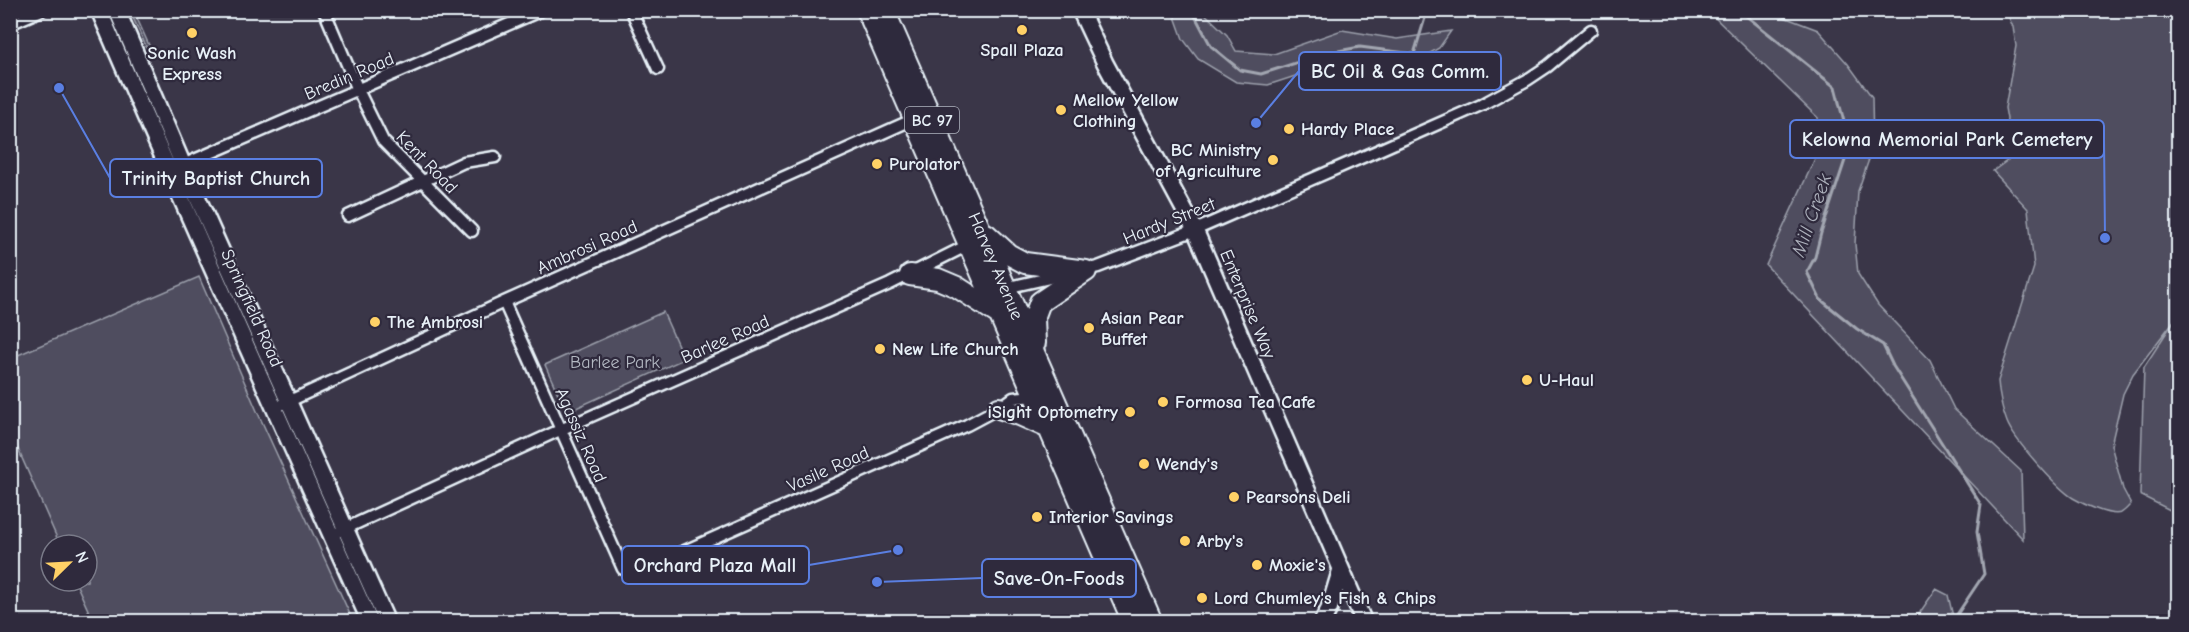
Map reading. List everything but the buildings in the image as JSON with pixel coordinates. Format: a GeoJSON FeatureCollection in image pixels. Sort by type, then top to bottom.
{"type":"FeatureCollection","features":[{"type":"Feature","properties":{"kind":"highway","name":"Harvey Avenue"},"geometry":{"type":"LineString","coordinates":[[867,10],[1034,396]]}},
{"type":"Feature","properties":{"kind":"highway","name":"Harvey Avenue"},"geometry":{"type":"LineString","coordinates":[[884,10],[1035,355],[1057,427],[1132,621]]}},
{"type":"Feature","properties":{"kind":"highway"},"geometry":{"type":"LineString","coordinates":[[914,119],[926,124],[942,142]]}},
{"type":"Feature","properties":{"kind":"highway"},"geometry":{"type":"LineString","coordinates":[[980,229],[1008,254],[1025,263],[1086,271]]}},
{"type":"Feature","properties":{"kind":"highway"},"geometry":{"type":"LineString","coordinates":[[972,254],[991,280],[1005,288]]}},
{"type":"Feature","properties":{"kind":"highway"},"geometry":{"type":"LineString","coordinates":[[1035,355],[1034,318],[1040,302],[1086,271]]}},
{"type":"Feature","properties":{"kind":"highway"},"geometry":{"type":"LineString","coordinates":[[910,275],[938,279],[957,287],[997,313]]}},
{"type":"Feature","properties":{"kind":"highway"},"geometry":{"type":"LineString","coordinates":[[1034,396],[1048,404],[1057,427]]}},
{"type":"Feature","properties":{"kind":"highway"},"geometry":{"type":"LineString","coordinates":[[999,408],[1057,427]]}},
{"type":"Feature","properties":{"kind":"highway","name":"Harvey Avenue"},"geometry":{"type":"LineString","coordinates":[[1057,427],[1152,621]]}},
{"type":"Feature","properties":{"kind":"main road","name":"Springfield Road"},"geometry":{"type":"LineString","coordinates":[[99,10],[168,171],[370,621]]}},
{"type":"Feature","properties":{"kind":"main road","name":"Springfield Road"},"geometry":{"type":"LineString","coordinates":[[117,10],[183,165],[387,621]]}},
{"type":"Feature","properties":{"kind":"main road","name":"Enterprise Way"},"geometry":{"type":"LineString","coordinates":[[1080,10],[1105,63],[1195,230],[1363,621]]}},
{"type":"Feature","properties":{"kind":"main road"},"geometry":{"type":"LineString","coordinates":[[1322,621],[1329,609],[1341,569]]}},
{"type":"Feature","properties":{"kind":"street"},"geometry":{"type":"LineString","coordinates":[[10,24],[42,10]]}},
{"type":"Feature","properties":{"kind":"street","name":"Kent Road"},"geometry":{"type":"LineString","coordinates":[[324,10],[358,90],[383,141],[472,231]]}},
{"type":"Feature","properties":{"kind":"street","name":"Bredin Road"},"geometry":{"type":"LineString","coordinates":[[168,171],[542,10]]}},
{"type":"Feature","properties":{"kind":"street"},"geometry":{"type":"LineString","coordinates":[[631,10],[658,69]]}},
{"type":"Feature","properties":{"kind":"street","name":"Hardy Street"},"geometry":{"type":"LineString","coordinates":[[1005,288],[1086,271],[1195,230],[1481,105],[1548,66],[1591,30]]}},
{"type":"Feature","properties":{"kind":"street","name":"Ambrosi Road"},"geometry":{"type":"LineString","coordinates":[[274,407],[914,119]]}},
{"type":"Feature","properties":{"kind":"street"},"geometry":{"type":"LineString","coordinates":[[348,216],[464,162],[495,157]]}},
{"type":"Feature","properties":{"kind":"street","name":"Barlee Road"},"geometry":{"type":"LineString","coordinates":[[331,535],[560,430],[910,275],[972,254]]}},
{"type":"Feature","properties":{"kind":"street","name":"Agassiz Road"},"geometry":{"type":"LineString","coordinates":[[504,302],[623,569],[635,573]]}},
{"type":"Feature","properties":{"kind":"street","name":"Vasile Road"},"geometry":{"type":"LineString","coordinates":[[635,573],[967,425],[1013,398],[1034,396]]}},
{"type":"Feature","properties":{"kind":"green space"},"geometry":{"type":"Polygon","coordinates":[[[130,11],[133,11],[136,16],[152,52],[149,53],[130,11]]]}},
{"type":"Feature","properties":{"kind":"green space"},"geometry":{"type":"Polygon","coordinates":[[[1173,11],[1202,11],[1227,35],[1236,51],[1274,54],[1342,30],[1397,39],[1451,31],[1439,48],[1408,66],[1320,68],[1268,85],[1236,82],[1198,59],[1183,39],[1173,11]]]}},
{"type":"Feature","properties":{"kind":"green space"},"geometry":{"type":"Polygon","coordinates":[[[1708,11],[1772,11],[1818,30],[1848,64],[1872,97],[1873,148],[1858,191],[1855,244],[1858,274],[1878,305],[1930,360],[1954,409],[2021,471],[2023,539],[1766,265],[1823,141],[1818,118],[1708,11]]]}},
{"type":"Feature","properties":{"kind":"green space"},"geometry":{"type":"Polygon","coordinates":[[[2006,11],[2178,11],[2178,514],[2140,495],[2144,367],[2176,318],[2133,374],[2123,394],[2111,445],[2123,489],[2131,504],[2121,513],[2110,513],[2097,509],[2077,501],[2066,493],[2027,451],[2011,430],[2005,417],[1998,381],[2034,267],[2028,209],[1993,171],[2008,160],[2004,148],[2007,119],[2005,108],[2016,46],[2013,27],[2006,11]]]}},
{"type":"Feature","properties":{"kind":"green space"},"geometry":{"type":"Polygon","coordinates":[[[199,277],[257,411],[353,621],[93,621],[80,593],[99,593],[99,533],[55,533],[11,433],[11,358],[199,277]]]}},
{"type":"Feature","properties":{"kind":"green space","name":"Barlee Park"},"geometry":{"type":"Polygon","coordinates":[[[663,312],[684,359],[574,409],[564,407],[545,365],[663,312]]]}},
{"type":"Feature","properties":{"kind":"green space"},"geometry":{"type":"Polygon","coordinates":[[[1936,589],[1948,595],[1954,621],[1914,621],[1936,589]]]}},
{"type":"Feature","properties":{"kind":"waterway","name":"Mill Creek"},"geometry":{"type":"LineString","coordinates":[[1188,10],[1195,16],[1211,46],[1240,70],[1261,74],[1327,53],[1360,47],[1414,54],[1425,18],[1432,10]]}},
{"type":"Feature","properties":{"kind":"waterway","name":"Mill Creek"},"geometry":{"type":"LineString","coordinates":[[1739,10],[1835,87],[1850,145],[1815,257],[1807,272],[1820,299],[1857,329],[1883,345],[1893,366],[1981,505],[1977,532],[1984,574],[1952,622]]}},
{"type":"Feature","properties":{"kind":"place","name":"Spall Plaza"},"geometry":{"type":"Point","coordinates":[1022,30]}},
{"type":"Feature","properties":{"kind":"place","name":"Sonic Wash Express"},"geometry":{"type":"Point","coordinates":[192,33]}},
{"type":"Feature","properties":{"kind":"place","name":"Trinity Baptist Church"},"geometry":{"type":"Point","coordinates":[59,88]}},
{"type":"Feature","properties":{"kind":"place","name":"Mellow Yellow Clothing"},"geometry":{"type":"Point","coordinates":[1061,110]}},
{"type":"Feature","properties":{"kind":"place","name":"BC Oil & Gas Comm."},"geometry":{"type":"Point","coordinates":[1256,123]}},
{"type":"Feature","properties":{"kind":"place","name":"Hardy Place"},"geometry":{"type":"Point","coordinates":[1289,129]}},
{"type":"Feature","properties":{"kind":"place","name":"BC Ministry of Agriculture"},"geometry":{"type":"Point","coordinates":[1273,160]}},
{"type":"Feature","properties":{"kind":"place","name":"Purolator"},"geometry":{"type":"Point","coordinates":[877,164]}},
{"type":"Feature","properties":{"kind":"place","name":"Kelowna Memorial Park Cemetery"},"geometry":{"type":"Point","coordinates":[2105,238]}},
{"type":"Feature","properties":{"kind":"place","name":"The Ambrosi"},"geometry":{"type":"Point","coordinates":[375,322]}},
{"type":"Feature","properties":{"kind":"place","name":"Asian Pear Buffet"},"geometry":{"type":"Point","coordinates":[1089,328]}},
{"type":"Feature","properties":{"kind":"place","name":"New Life Church"},"geometry":{"type":"Point","coordinates":[880,349]}},
{"type":"Feature","properties":{"kind":"place","name":"U-Haul"},"geometry":{"type":"Point","coordinates":[1527,380]}},
{"type":"Feature","properties":{"kind":"place","name":"Formosa Tea Cafe"},"geometry":{"type":"Point","coordinates":[1163,402]}},
{"type":"Feature","properties":{"kind":"place","name":"iSight Optometry"},"geometry":{"type":"Point","coordinates":[1130,412]}},
{"type":"Feature","properties":{"kind":"place","name":"Wendy's"},"geometry":{"type":"Point","coordinates":[1144,464]}},
{"type":"Feature","properties":{"kind":"place","name":"Pearsons Deli"},"geometry":{"type":"Point","coordinates":[1234,497]}},
{"type":"Feature","properties":{"kind":"place","name":"Interior Savings"},"geometry":{"type":"Point","coordinates":[1037,517]}},
{"type":"Feature","properties":{"kind":"place","name":"Arby's"},"geometry":{"type":"Point","coordinates":[1185,541]}},
{"type":"Feature","properties":{"kind":"place","name":"Orchard Plaza Mall"},"geometry":{"type":"Point","coordinates":[898,550]}},
{"type":"Feature","properties":{"kind":"place","name":"Moxie's"},"geometry":{"type":"Point","coordinates":[1257,565]}},
{"type":"Feature","properties":{"kind":"place","name":"Save-On-Foods"},"geometry":{"type":"Point","coordinates":[877,582]}},
{"type":"Feature","properties":{"kind":"place","name":"Lord Chumley's Fish & Chips"},"geometry":{"type":"Point","coordinates":[1202,598]}}]}
